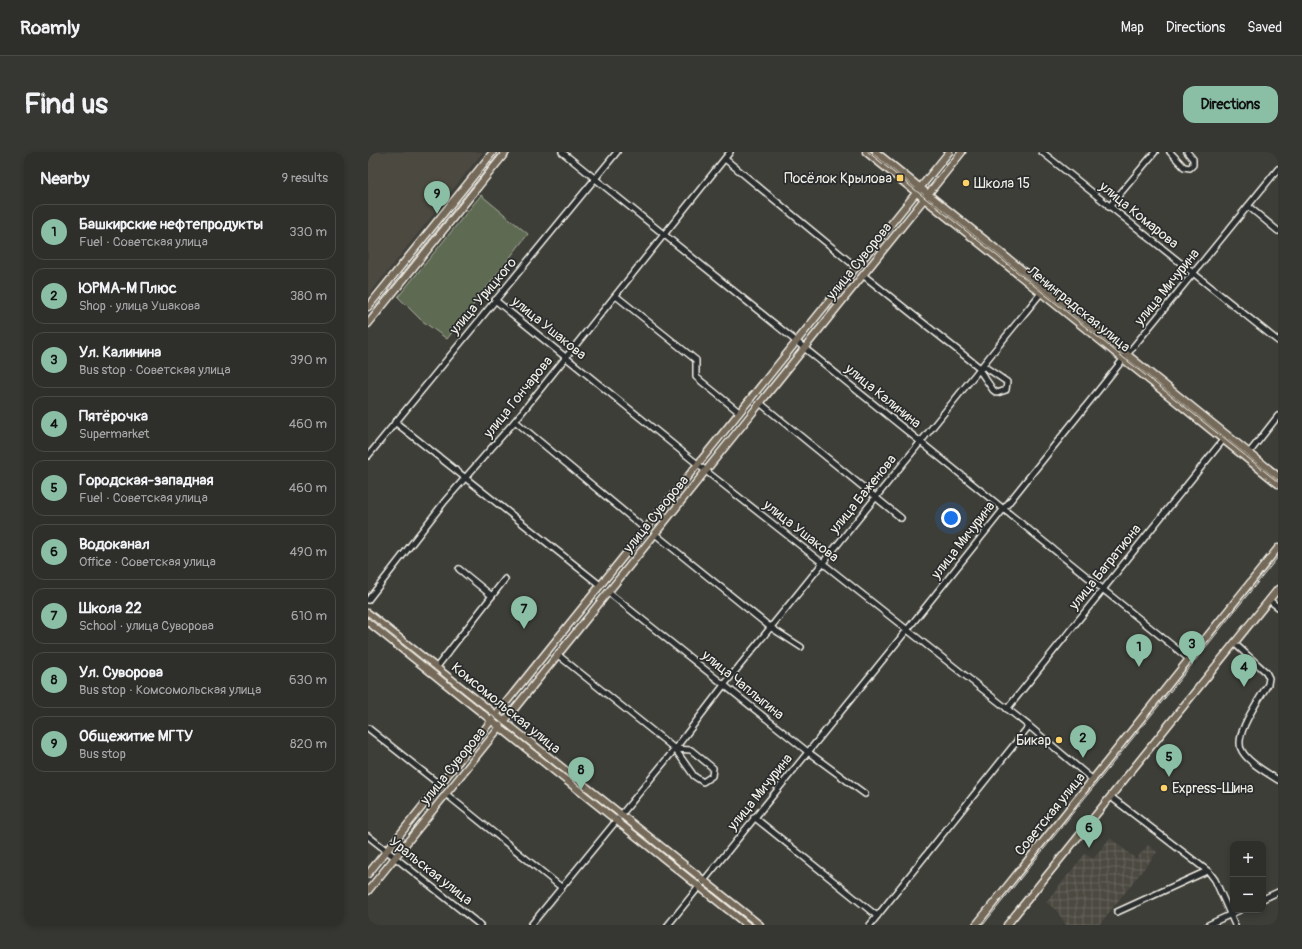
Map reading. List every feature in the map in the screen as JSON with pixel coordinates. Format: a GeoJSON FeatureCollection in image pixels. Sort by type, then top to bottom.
{"type":"FeatureCollection","features":[{"type":"Feature","properties":{"kind":"main road"},"geometry":{"type":"LineString","coordinates":[[368,307],[492,152]]}},
{"type":"Feature","properties":{"kind":"main road"},"geometry":{"type":"LineString","coordinates":[[368,324],[506,152]]}},
{"type":"Feature","properties":{"kind":"main road","name":"Ленинградская улица"},"geometry":{"type":"LineString","coordinates":[[866,152],[918,190]]}},
{"type":"Feature","properties":{"kind":"main road","name":"Ленинградская улица"},"geometry":{"type":"LineString","coordinates":[[876,152],[926,197],[1041,293],[1278,476]]}},
{"type":"Feature","properties":{"kind":"main road","name":"улица Суворова"},"geometry":{"type":"LineString","coordinates":[[368,874],[949,152]]}},
{"type":"Feature","properties":{"kind":"main road","name":"улица Суворова"},"geometry":{"type":"LineString","coordinates":[[368,891],[962,152]]}},
{"type":"Feature","properties":{"kind":"main road","name":"Ленинградская улица"},"geometry":{"type":"LineString","coordinates":[[926,197],[1125,357],[1223,440],[1278,484]]}},
{"type":"Feature","properties":{"kind":"main road","name":"Советская улица"},"geometry":{"type":"LineString","coordinates":[[976,925],[1278,548]]}},
{"type":"Feature","properties":{"kind":"main road"},"geometry":{"type":"LineString","coordinates":[[1007,925],[1278,589]]}},
{"type":"Feature","properties":{"kind":"main road","name":"Комсомольская улица"},"geometry":{"type":"LineString","coordinates":[[368,613],[760,925]]}},
{"type":"Feature","properties":{"kind":"main road","name":"Комсомольская улица"},"geometry":{"type":"LineString","coordinates":[[368,622],[746,925]]}},
{"type":"Feature","properties":{"kind":"street","name":"улица Калинина"},"geometry":{"type":"LineString","coordinates":[[562,152],[806,347],[920,442],[1004,508],[1189,659]]}},
{"type":"Feature","properties":{"kind":"street","name":"улица Урицкого"},"geometry":{"type":"LineString","coordinates":[[368,456],[617,152]]}},
{"type":"Feature","properties":{"kind":"street","name":"улица Гончарова"},"geometry":{"type":"LineString","coordinates":[[368,600],[464,478],[515,421],[730,152]]}},
{"type":"Feature","properties":{"kind":"street","name":"улица Комарова"},"geometry":{"type":"LineString","coordinates":[[1042,152],[1278,342]]}},
{"type":"Feature","properties":{"kind":"street"},"geometry":{"type":"LineString","coordinates":[[1109,207],[1155,152]]}},
{"type":"Feature","properties":{"kind":"street"},"geometry":{"type":"LineString","coordinates":[[1170,152],[1184,167],[1190,168],[1193,165],[1193,159],[1187,152]]}},
{"type":"Feature","properties":{"kind":"street"},"geometry":{"type":"LineString","coordinates":[[725,159],[856,266]]}},
{"type":"Feature","properties":{"kind":"street","name":"улица Мичурина"},"geometry":{"type":"LineString","coordinates":[[668,925],[1278,169]]}},
{"type":"Feature","properties":{"kind":"street"},"geometry":{"type":"LineString","coordinates":[[1248,206],[1278,230]]}},
{"type":"Feature","properties":{"kind":"street"},"geometry":{"type":"LineString","coordinates":[[863,275],[980,368],[980,371],[993,390],[997,392],[1006,390],[1007,382],[1004,378],[985,367],[980,368]]}},
{"type":"Feature","properties":{"kind":"street","name":"улица Баженова"},"geometry":{"type":"LineString","coordinates":[[531,925],[675,749],[770,627],[823,564],[1041,293]]}},
{"type":"Feature","properties":{"kind":"street"},"geometry":{"type":"LineString","coordinates":[[616,296],[696,360],[696,377],[739,412]]}},
{"type":"Feature","properties":{"kind":"street","name":"улица Ушакова"},"geometry":{"type":"LineString","coordinates":[[495,300],[706,471],[1029,726],[1093,780]]}},
{"type":"Feature","properties":{"kind":"street"},"geometry":{"type":"LineString","coordinates":[[760,403],[901,518]]}},
{"type":"Feature","properties":{"kind":"street"},"geometry":{"type":"LineString","coordinates":[[1249,453],[1278,416]]}},
{"type":"Feature","properties":{"kind":"street"},"geometry":{"type":"LineString","coordinates":[[515,421],[645,529]]}},
{"type":"Feature","properties":{"kind":"street"},"geometry":{"type":"LineString","coordinates":[[395,422],[600,585]]}},
{"type":"Feature","properties":{"kind":"street","name":"улица Багратиона"},"geometry":{"type":"LineString","coordinates":[[1007,709],[1223,440]]}},
{"type":"Feature","properties":{"kind":"street"},"geometry":{"type":"LineString","coordinates":[[655,534],[770,627],[801,647]]}},
{"type":"Feature","properties":{"kind":"street"},"geometry":{"type":"LineString","coordinates":[[459,569],[492,596]]}},
{"type":"Feature","properties":{"kind":"street"},"geometry":{"type":"LineString","coordinates":[[436,668],[506,579]]}},
{"type":"Feature","properties":{"kind":"street","name":"улица Чаплыгина"},"geometry":{"type":"LineString","coordinates":[[608,592],[808,752],[865,794]]}},
{"type":"Feature","properties":{"kind":"street"},"geometry":{"type":"LineString","coordinates":[[1269,600],[1278,607]]}},
{"type":"Feature","properties":{"kind":"street"},"geometry":{"type":"LineString","coordinates":[[1234,643],[1266,672],[1268,678],[1268,684],[1246,722],[1240,737],[1239,746],[1248,759],[1278,780]]}},
{"type":"Feature","properties":{"kind":"street"},"geometry":{"type":"LineString","coordinates":[[558,655],[675,749],[694,776],[703,782],[712,776],[713,768],[691,750],[675,749]]}},
{"type":"Feature","properties":{"kind":"street"},"geometry":{"type":"LineString","coordinates":[[870,925],[1029,726]]}},
{"type":"Feature","properties":{"kind":"street"},"geometry":{"type":"LineString","coordinates":[[368,728],[440,784]]}},
{"type":"Feature","properties":{"kind":"street"},"geometry":{"type":"LineString","coordinates":[[446,794],[561,887]]}},
{"type":"Feature","properties":{"kind":"street"},"geometry":{"type":"LineString","coordinates":[[1111,797],[1207,871],[1215,880],[1235,925]]}},
{"type":"Feature","properties":{"kind":"street"},"geometry":{"type":"LineString","coordinates":[[754,817],[876,916]]}},
{"type":"Feature","properties":{"kind":"street","name":"Уральская улица"},"geometry":{"type":"LineString","coordinates":[[368,836],[480,925]]}},
{"type":"Feature","properties":{"kind":"street"},"geometry":{"type":"LineString","coordinates":[[1117,912],[1207,871]]}},
{"type":"Feature","properties":{"kind":"street"},"geometry":{"type":"LineString","coordinates":[[1266,898],[1278,892]]}},
{"type":"Feature","properties":{"kind":"street"},"geometry":{"type":"LineString","coordinates":[[1208,925],[1230,914]]}},
{"type":"Feature","properties":{"kind":"street"},"geometry":{"type":"LineString","coordinates":[[469,925],[473,920]]}},
{"type":"Feature","properties":{"kind":"shaded area"},"geometry":{"type":"Polygon","coordinates":[[[368,152],[483,152],[368,296],[368,152]]]}},
{"type":"Feature","properties":{"kind":"shaded area"},"geometry":{"type":"Polygon","coordinates":[[[1110,838],[1136,859],[1148,845],[1157,852],[1099,925],[1066,925],[1057,911],[1046,902],[1085,854],[1093,859],[1110,838]]]}},
{"type":"Feature","properties":{"kind":"green space"},"geometry":{"type":"Polygon","coordinates":[[[481,195],[528,234],[447,339],[421,320],[398,297],[481,195]]]}},
{"type":"Feature","properties":{"kind":"tram line"},"geometry":{"type":"LineString","coordinates":[[368,316],[500,152]]}},
{"type":"Feature","properties":{"kind":"tram line"},"geometry":{"type":"LineString","coordinates":[[868,152],[1278,482]]}},
{"type":"Feature","properties":{"kind":"tram line"},"geometry":{"type":"LineString","coordinates":[[983,925],[1278,557]]}},
{"type":"Feature","properties":{"kind":"tram line"},"geometry":{"type":"LineString","coordinates":[[368,616],[753,925]]}},
{"type":"Feature","properties":{"kind":"place","name":"Посёлок Крылова"},"geometry":{"type":"Point","coordinates":[900,178]}},
{"type":"Feature","properties":{"kind":"place","name":"Школа 15"},"geometry":{"type":"Point","coordinates":[966,183]}},
{"type":"Feature","properties":{"kind":"place","name":"Общежитие МГТУ"},"geometry":{"type":"Point","coordinates":[437,214]}},
{"type":"Feature","properties":{"kind":"place","name":"Школа 22"},"geometry":{"type":"Point","coordinates":[524,629]}},
{"type":"Feature","properties":{"kind":"place","name":"Ул. Калинина"},"geometry":{"type":"Point","coordinates":[1192,664]}},
{"type":"Feature","properties":{"kind":"place","name":"Башкирские нефтепродукты"},"geometry":{"type":"Point","coordinates":[1139,667]}},
{"type":"Feature","properties":{"kind":"place","name":"Пятёрочка"},"geometry":{"type":"Point","coordinates":[1244,687]}},
{"type":"Feature","properties":{"kind":"place","name":"Бикар"},"geometry":{"type":"Point","coordinates":[1059,740]}},
{"type":"Feature","properties":{"kind":"place","name":"ЮРМА-М Плюс"},"geometry":{"type":"Point","coordinates":[1083,758]}},
{"type":"Feature","properties":{"kind":"place","name":"Городская-западная"},"geometry":{"type":"Point","coordinates":[1169,777]}},
{"type":"Feature","properties":{"kind":"place","name":"Express-Шина"},"geometry":{"type":"Point","coordinates":[1164,788]}},
{"type":"Feature","properties":{"kind":"place","name":"Ул. Суворова"},"geometry":{"type":"Point","coordinates":[581,790]}},
{"type":"Feature","properties":{"kind":"place","name":"Водоканал"},"geometry":{"type":"Point","coordinates":[1089,848]}}]}
